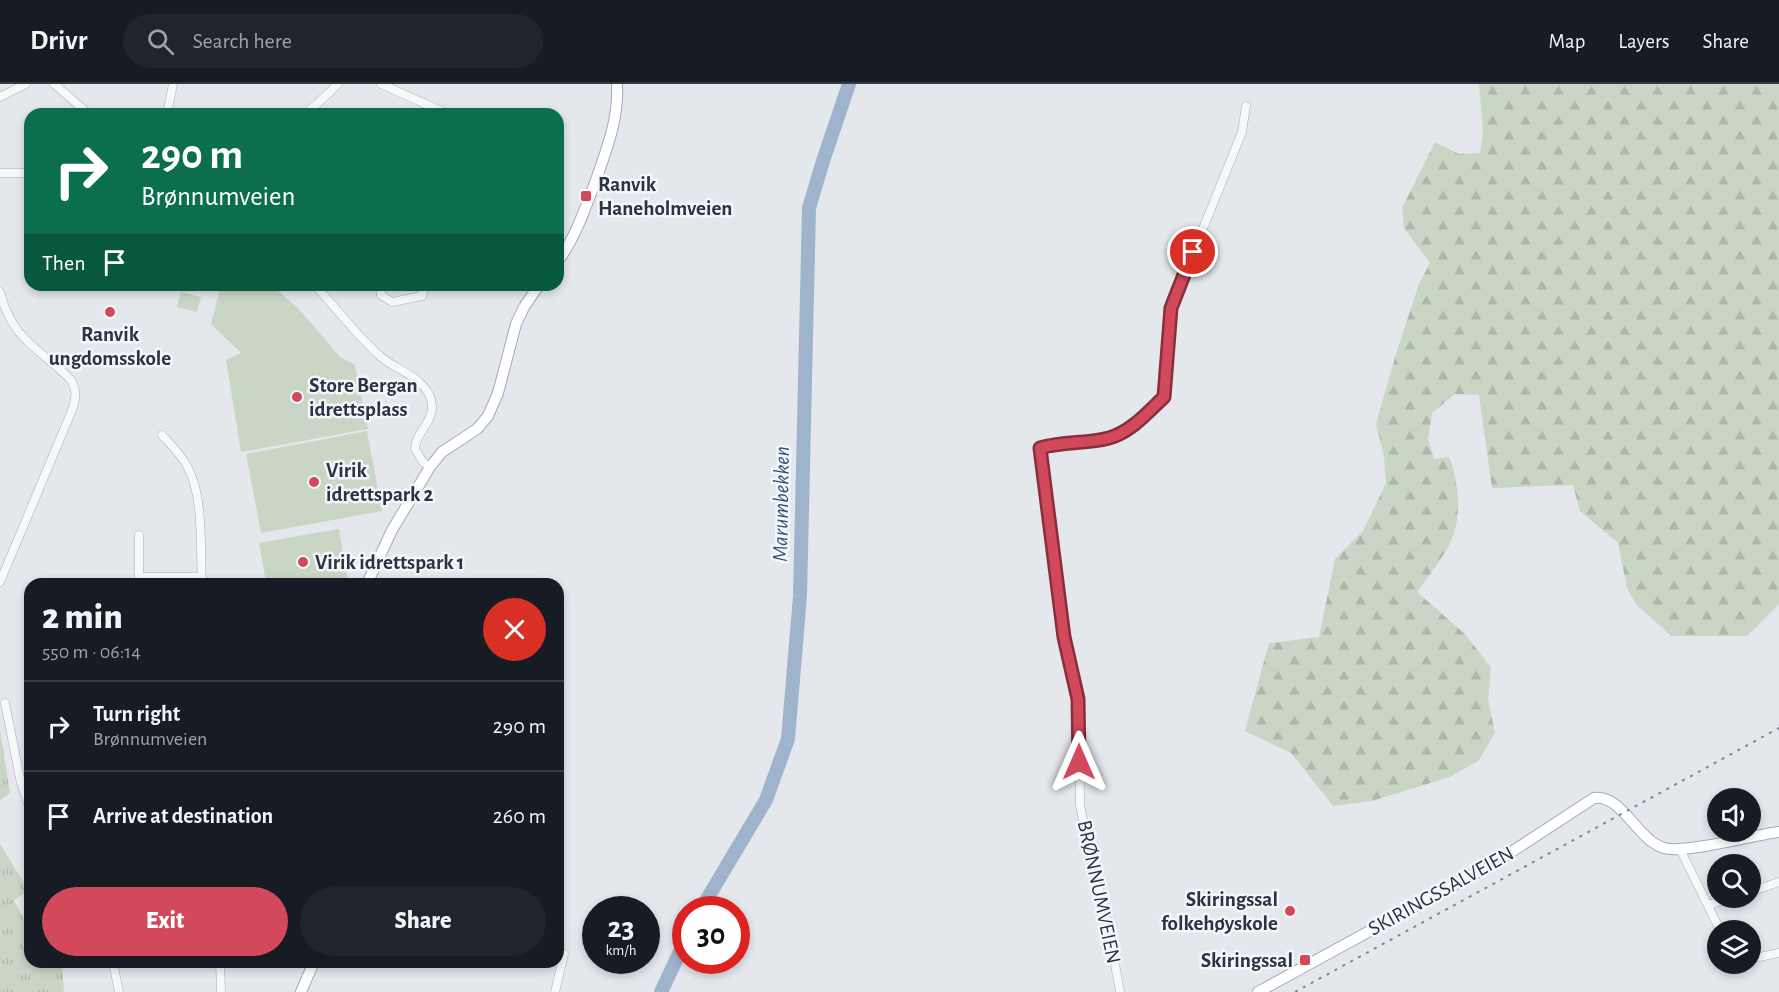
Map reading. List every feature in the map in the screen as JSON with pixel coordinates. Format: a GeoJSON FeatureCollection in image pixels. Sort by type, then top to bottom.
{"type":"FeatureCollection","features":[{"type":"Feature","properties":{"kind":"main road"},"geometry":{"type":"LineString","coordinates":[[564,252],[579,225],[609,141],[617,111],[617,84]]}},
{"type":"Feature","properties":{"kind":"main road"},"geometry":{"type":"LineString","coordinates":[[370,578],[392,530],[430,467],[442,452],[477,429],[488,416],[498,393],[516,324],[535,291]]}},
{"type":"Feature","properties":{"kind":"main road","name":"SKIRINGSSALVEIEN"},"geometry":{"type":"LineString","coordinates":[[1258,992],[1496,862],[1586,802],[1600,797],[1612,802],[1652,842],[1664,848],[1680,849]]}},
{"type":"Feature","properties":{"kind":"main road"},"geometry":{"type":"LineString","coordinates":[[1680,849],[1779,832]]}},
{"type":"Feature","properties":{"kind":"main road"},"geometry":{"type":"LineString","coordinates":[[301,992],[311,968]]}},
{"type":"Feature","properties":{"kind":"street"},"geometry":{"type":"LineString","coordinates":[[0,97],[26,84]]}},
{"type":"Feature","properties":{"kind":"street"},"geometry":{"type":"LineString","coordinates":[[54,84],[82,108]]}},
{"type":"Feature","properties":{"kind":"street"},"geometry":{"type":"LineString","coordinates":[[168,108],[173,84]]}},
{"type":"Feature","properties":{"kind":"street"},"geometry":{"type":"LineString","coordinates":[[312,108],[338,84]]}},
{"type":"Feature","properties":{"kind":"street"},"geometry":{"type":"LineString","coordinates":[[381,84],[435,108]]}},
{"type":"Feature","properties":{"kind":"street","name":"BRØNNUMVEIEN"},"geometry":{"type":"LineString","coordinates":[[1120,992],[1107,920],[1080,805],[1078,699],[1064,637],[1040,448],[1108,438],[1140,420],[1164,397],[1171,308],[1242,132],[1246,106]]}},
{"type":"Feature","properties":{"kind":"street"},"geometry":{"type":"LineString","coordinates":[[0,173],[24,173]]}},
{"type":"Feature","properties":{"kind":"street"},"geometry":{"type":"LineString","coordinates":[[320,291],[372,348],[384,359],[418,381],[428,392],[432,406],[431,414],[416,440],[415,449],[419,457],[430,467]]}},
{"type":"Feature","properties":{"kind":"street"},"geometry":{"type":"LineString","coordinates":[[381,291],[381,295],[392,302],[422,296],[423,291]]}},
{"type":"Feature","properties":{"kind":"street"},"geometry":{"type":"LineString","coordinates":[[0,292],[9,317],[22,337],[74,383],[75,398],[0,582]]}},
{"type":"Feature","properties":{"kind":"street"},"geometry":{"type":"LineString","coordinates":[[162,435],[189,468],[196,491],[202,578]]}},
{"type":"Feature","properties":{"kind":"street"},"geometry":{"type":"LineString","coordinates":[[139,535],[139,578]]}},
{"type":"Feature","properties":{"kind":"street"},"geometry":{"type":"LineString","coordinates":[[5,703],[24,792]]}},
{"type":"Feature","properties":{"kind":"street"},"geometry":{"type":"LineString","coordinates":[[1680,849],[1707,903]]}},
{"type":"Feature","properties":{"kind":"street"},"geometry":{"type":"LineString","coordinates":[[1761,888],[1779,882]]}},
{"type":"Feature","properties":{"kind":"street"},"geometry":{"type":"LineString","coordinates":[[1761,957],[1779,953]]}},
{"type":"Feature","properties":{"kind":"street"},"geometry":{"type":"LineString","coordinates":[[114,968],[119,992]]}},
{"type":"Feature","properties":{"kind":"street"},"geometry":{"type":"LineString","coordinates":[[220,968],[221,992]]}},
{"type":"Feature","properties":{"kind":"street"},"geometry":{"type":"LineString","coordinates":[[555,992],[561,968]]}},
{"type":"Feature","properties":{"kind":"green space"},"geometry":{"type":"Polygon","coordinates":[[[1479,84],[1779,84],[1779,604],[1747,636],[1671,636],[1636,604],[1627,588],[1618,543],[1580,511],[1573,485],[1492,488],[1479,395],[1455,394],[1432,413],[1428,439],[1434,459],[1449,457],[1453,468],[1458,503],[1456,527],[1447,549],[1417,592],[1466,635],[1491,668],[1488,699],[1495,733],[1479,760],[1450,777],[1372,801],[1333,806],[1291,753],[1245,731],[1269,643],[1319,637],[1335,559],[1363,531],[1386,483],[1384,456],[1376,424],[1419,284],[1430,263],[1404,228],[1402,208],[1435,142],[1459,154],[1480,153],[1483,132],[1479,84]]]}},
{"type":"Feature","properties":{"kind":"green space","name":"Store Bergan idrettsplass"},"geometry":{"type":"Polygon","coordinates":[[[219,291],[278,291],[299,309],[340,357],[355,365],[368,429],[241,452],[226,360],[241,353],[211,324],[219,291]]]}},
{"type":"Feature","properties":{"kind":"green space"},"geometry":{"type":"Polygon","coordinates":[[[181,292],[201,297],[197,312],[177,307],[181,292]]]}},
{"type":"Feature","properties":{"kind":"green space","name":"Virik idrettspark 2"},"geometry":{"type":"Polygon","coordinates":[[[367,431],[382,511],[261,533],[246,454],[367,431]]]}},
{"type":"Feature","properties":{"kind":"green space","name":"Virik idrettspark 1"},"geometry":{"type":"Polygon","coordinates":[[[339,529],[347,578],[265,578],[259,543],[339,529]]]}},
{"type":"Feature","properties":{"kind":"green space"},"geometry":{"type":"Polygon","coordinates":[[[0,730],[10,793],[0,800],[0,730]]]}},
{"type":"Feature","properties":{"kind":"green space"},"geometry":{"type":"Polygon","coordinates":[[[0,844],[24,883],[24,894],[14,900],[24,919],[24,968],[62,968],[64,992],[0,992],[0,844]]]}},
{"type":"Feature","properties":{"kind":"waterway","name":"Marumbekken"},"geometry":{"type":"LineString","coordinates":[[709,896],[766,800],[788,739],[800,596],[809,208],[849,84]]}},
{"type":"Feature","properties":{"kind":"waterway","name":"Marumbekken"},"geometry":{"type":"LineString","coordinates":[[661,992],[672,969]]}},
{"type":"Feature","properties":{"kind":"railway"},"geometry":{"type":"LineString","coordinates":[[1295,992],[1779,728]]}},
{"type":"Feature","properties":{"kind":"place","name":"Ranvik Haneholmveien"},"geometry":{"type":"Point","coordinates":[586,196]}},
{"type":"Feature","properties":{"kind":"place","name":"Ranvik ungdomsskole"},"geometry":{"type":"Point","coordinates":[110,312]}},
{"type":"Feature","properties":{"kind":"place","name":"Store Bergan idrettsplass"},"geometry":{"type":"Point","coordinates":[297,397]}},
{"type":"Feature","properties":{"kind":"place","name":"Virik idrettspark 2"},"geometry":{"type":"Point","coordinates":[314,482]}},
{"type":"Feature","properties":{"kind":"place","name":"Virik idrettspark 1"},"geometry":{"type":"Point","coordinates":[303,562]}},
{"type":"Feature","properties":{"kind":"place","name":"Skiringssal folkehøyskole"},"geometry":{"type":"Point","coordinates":[1290,911]}},
{"type":"Feature","properties":{"kind":"place","name":"Skiringssal"},"geometry":{"type":"Point","coordinates":[1305,960]}},
{"type":"Feature","properties":{"kind":"route"},"geometry":{"type":"LineString","coordinates":[[1079,762],[1078,699],[1064,637],[1040,448],[1108,438],[1140,420],[1164,397],[1171,308],[1193,252]]}}]}
